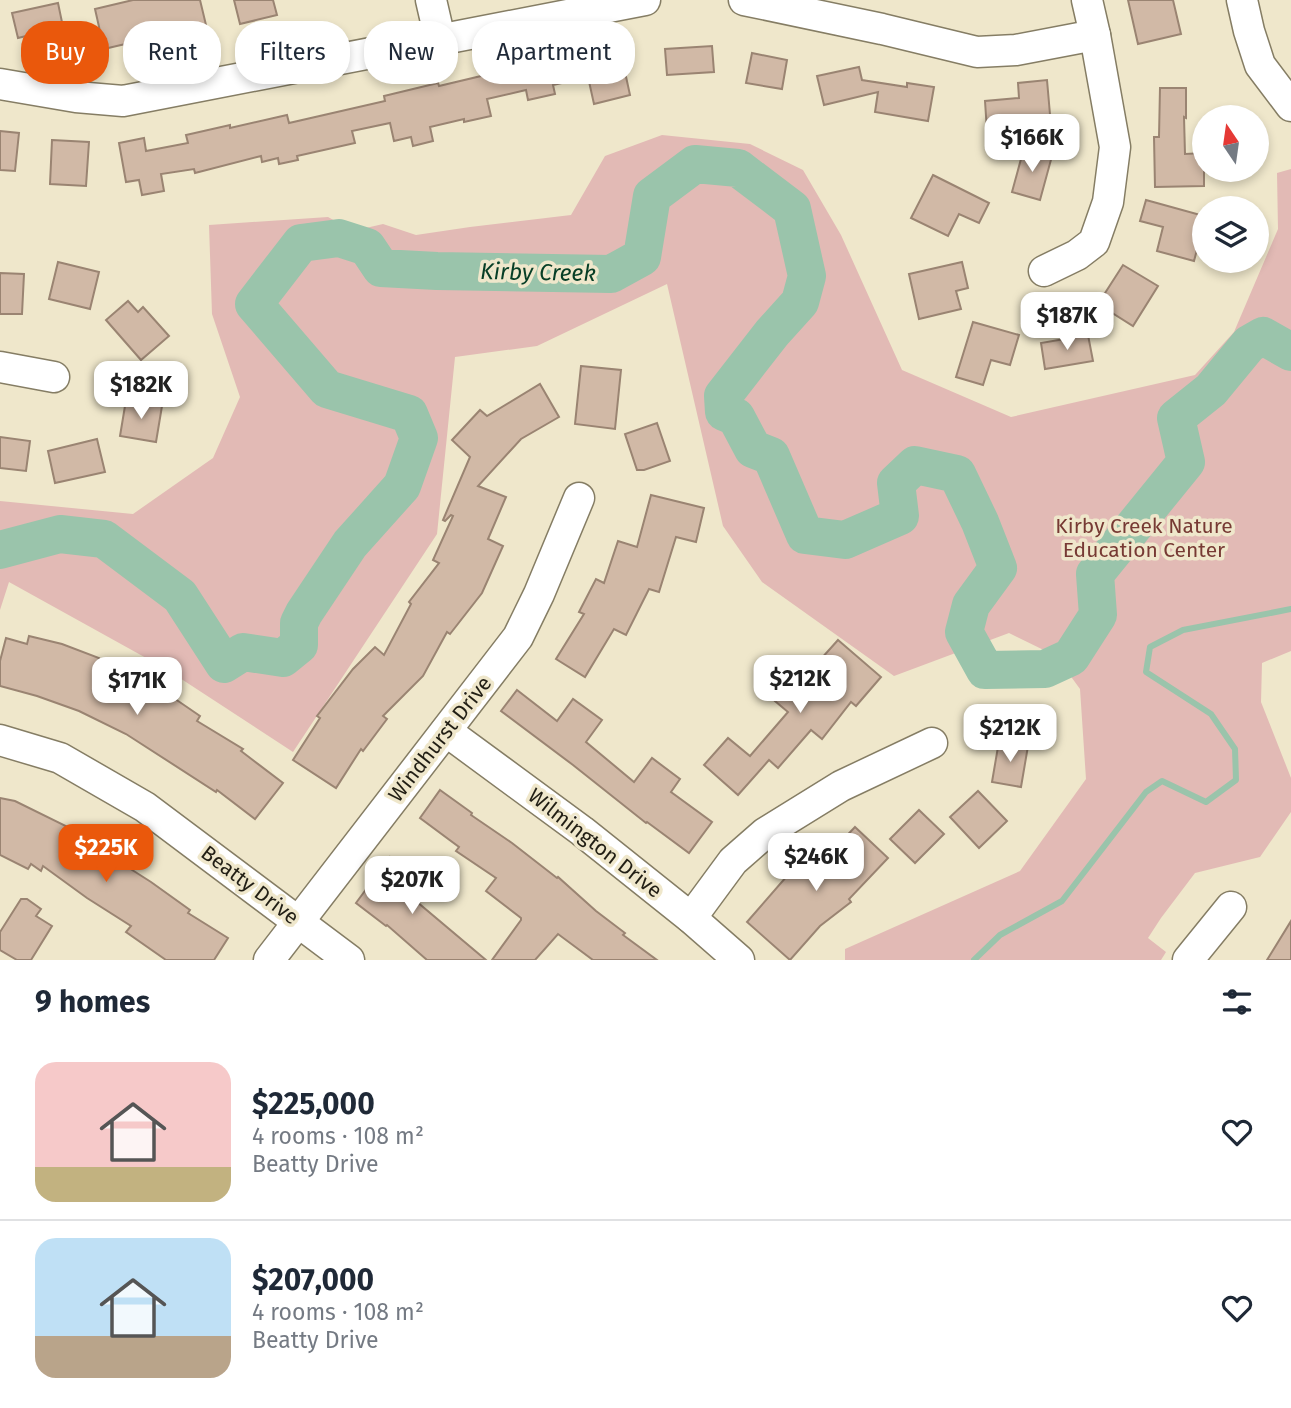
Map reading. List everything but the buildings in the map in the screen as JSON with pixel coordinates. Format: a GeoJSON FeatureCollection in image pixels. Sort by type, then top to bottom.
{"type":"FeatureCollection","features":[{"type":"Feature","properties":{"kind":"street"},"geometry":{"type":"LineString","coordinates":[[431,0],[436,21]]}},
{"type":"Feature","properties":{"kind":"street"},"geometry":{"type":"LineString","coordinates":[[458,36],[645,0]]}},
{"type":"Feature","properties":{"kind":"street"},"geometry":{"type":"LineString","coordinates":[[744,0],[977,52],[1016,50],[1095,35]]}},
{"type":"Feature","properties":{"kind":"street"},"geometry":{"type":"LineString","coordinates":[[1044,271],[1077,255],[1094,242],[1108,202],[1115,147],[1087,0]]}},
{"type":"Feature","properties":{"kind":"street"},"geometry":{"type":"LineString","coordinates":[[1242,0],[1260,65],[1291,106]]}},
{"type":"Feature","properties":{"kind":"street"},"geometry":{"type":"LineString","coordinates":[[0,84],[123,102],[364,54]]}},
{"type":"Feature","properties":{"kind":"street"},"geometry":{"type":"LineString","coordinates":[[0,367],[54,377]]}},
{"type":"Feature","properties":{"kind":"street","name":"Windhurst Drive"},"geometry":{"type":"LineString","coordinates":[[269,960],[518,637],[579,498]]}},
{"type":"Feature","properties":{"kind":"street","name":"Wilmington Drive"},"geometry":{"type":"LineString","coordinates":[[446,731],[582,831],[739,960]]}},
{"type":"Feature","properties":{"kind":"street","name":"Beatty Drive"},"geometry":{"type":"LineString","coordinates":[[0,740],[60,758],[145,807],[349,960]]}},
{"type":"Feature","properties":{"kind":"street"},"geometry":{"type":"LineString","coordinates":[[691,918],[733,862],[765,832],[841,786],[932,743]]}},
{"type":"Feature","properties":{"kind":"street"},"geometry":{"type":"LineString","coordinates":[[1188,960],[1231,907]]}},
{"type":"Feature","properties":{"kind":"green space","name":"Kirby Creek Nature Education Center"},"geometry":{"type":"Polygon","coordinates":[[[662,135],[750,144],[803,170],[841,235],[902,370],[1011,417],[1195,375],[1234,332],[1259,273],[1269,273],[1269,250],[1278,229],[1277,173],[1291,169],[1291,651],[1262,663],[1261,702],[1291,778],[1291,812],[1260,857],[1195,873],[1148,938],[1166,952],[1161,960],[845,960],[845,949],[1020,871],[1086,779],[1080,689],[1056,656],[1009,633],[894,676],[762,582],[723,526],[667,284],[537,346],[455,357],[437,534],[293,752],[166,669],[9,582],[0,610],[0,501],[133,514],[213,458],[240,397],[212,314],[209,225],[328,217],[353,231],[383,224],[416,235],[571,215],[605,156],[662,135]]]}},
{"type":"Feature","properties":{"kind":"waterway","name":"Kirby Creek"},"geometry":{"type":"LineString","coordinates":[[0,550],[60,534],[104,539],[180,596],[224,664],[243,652],[283,658],[299,645],[299,623],[304,613],[350,544],[402,486],[419,438],[409,414],[327,389],[254,304],[301,243],[339,238],[367,247],[381,268],[611,274],[642,257],[652,196],[695,164],[738,168],[792,209],[807,276],[800,302],[723,396],[724,412],[736,417],[753,449],[771,456],[805,535],[845,540],[900,516],[896,483],[915,465],[957,474],[998,568],[971,605],[964,632],[985,670],[1045,669],[1071,657],[1098,615],[1095,574],[1186,462],[1176,418],[1211,390],[1249,344],[1263,336],[1291,352]]}},
{"type":"Feature","properties":{"kind":"waterway"},"geometry":{"type":"LineString","coordinates":[[974,960],[1000,935],[1062,901],[1146,792],[1162,781],[1206,802],[1236,780],[1235,749],[1211,714],[1146,672],[1150,647],[1183,630],[1291,609]]}}]}
